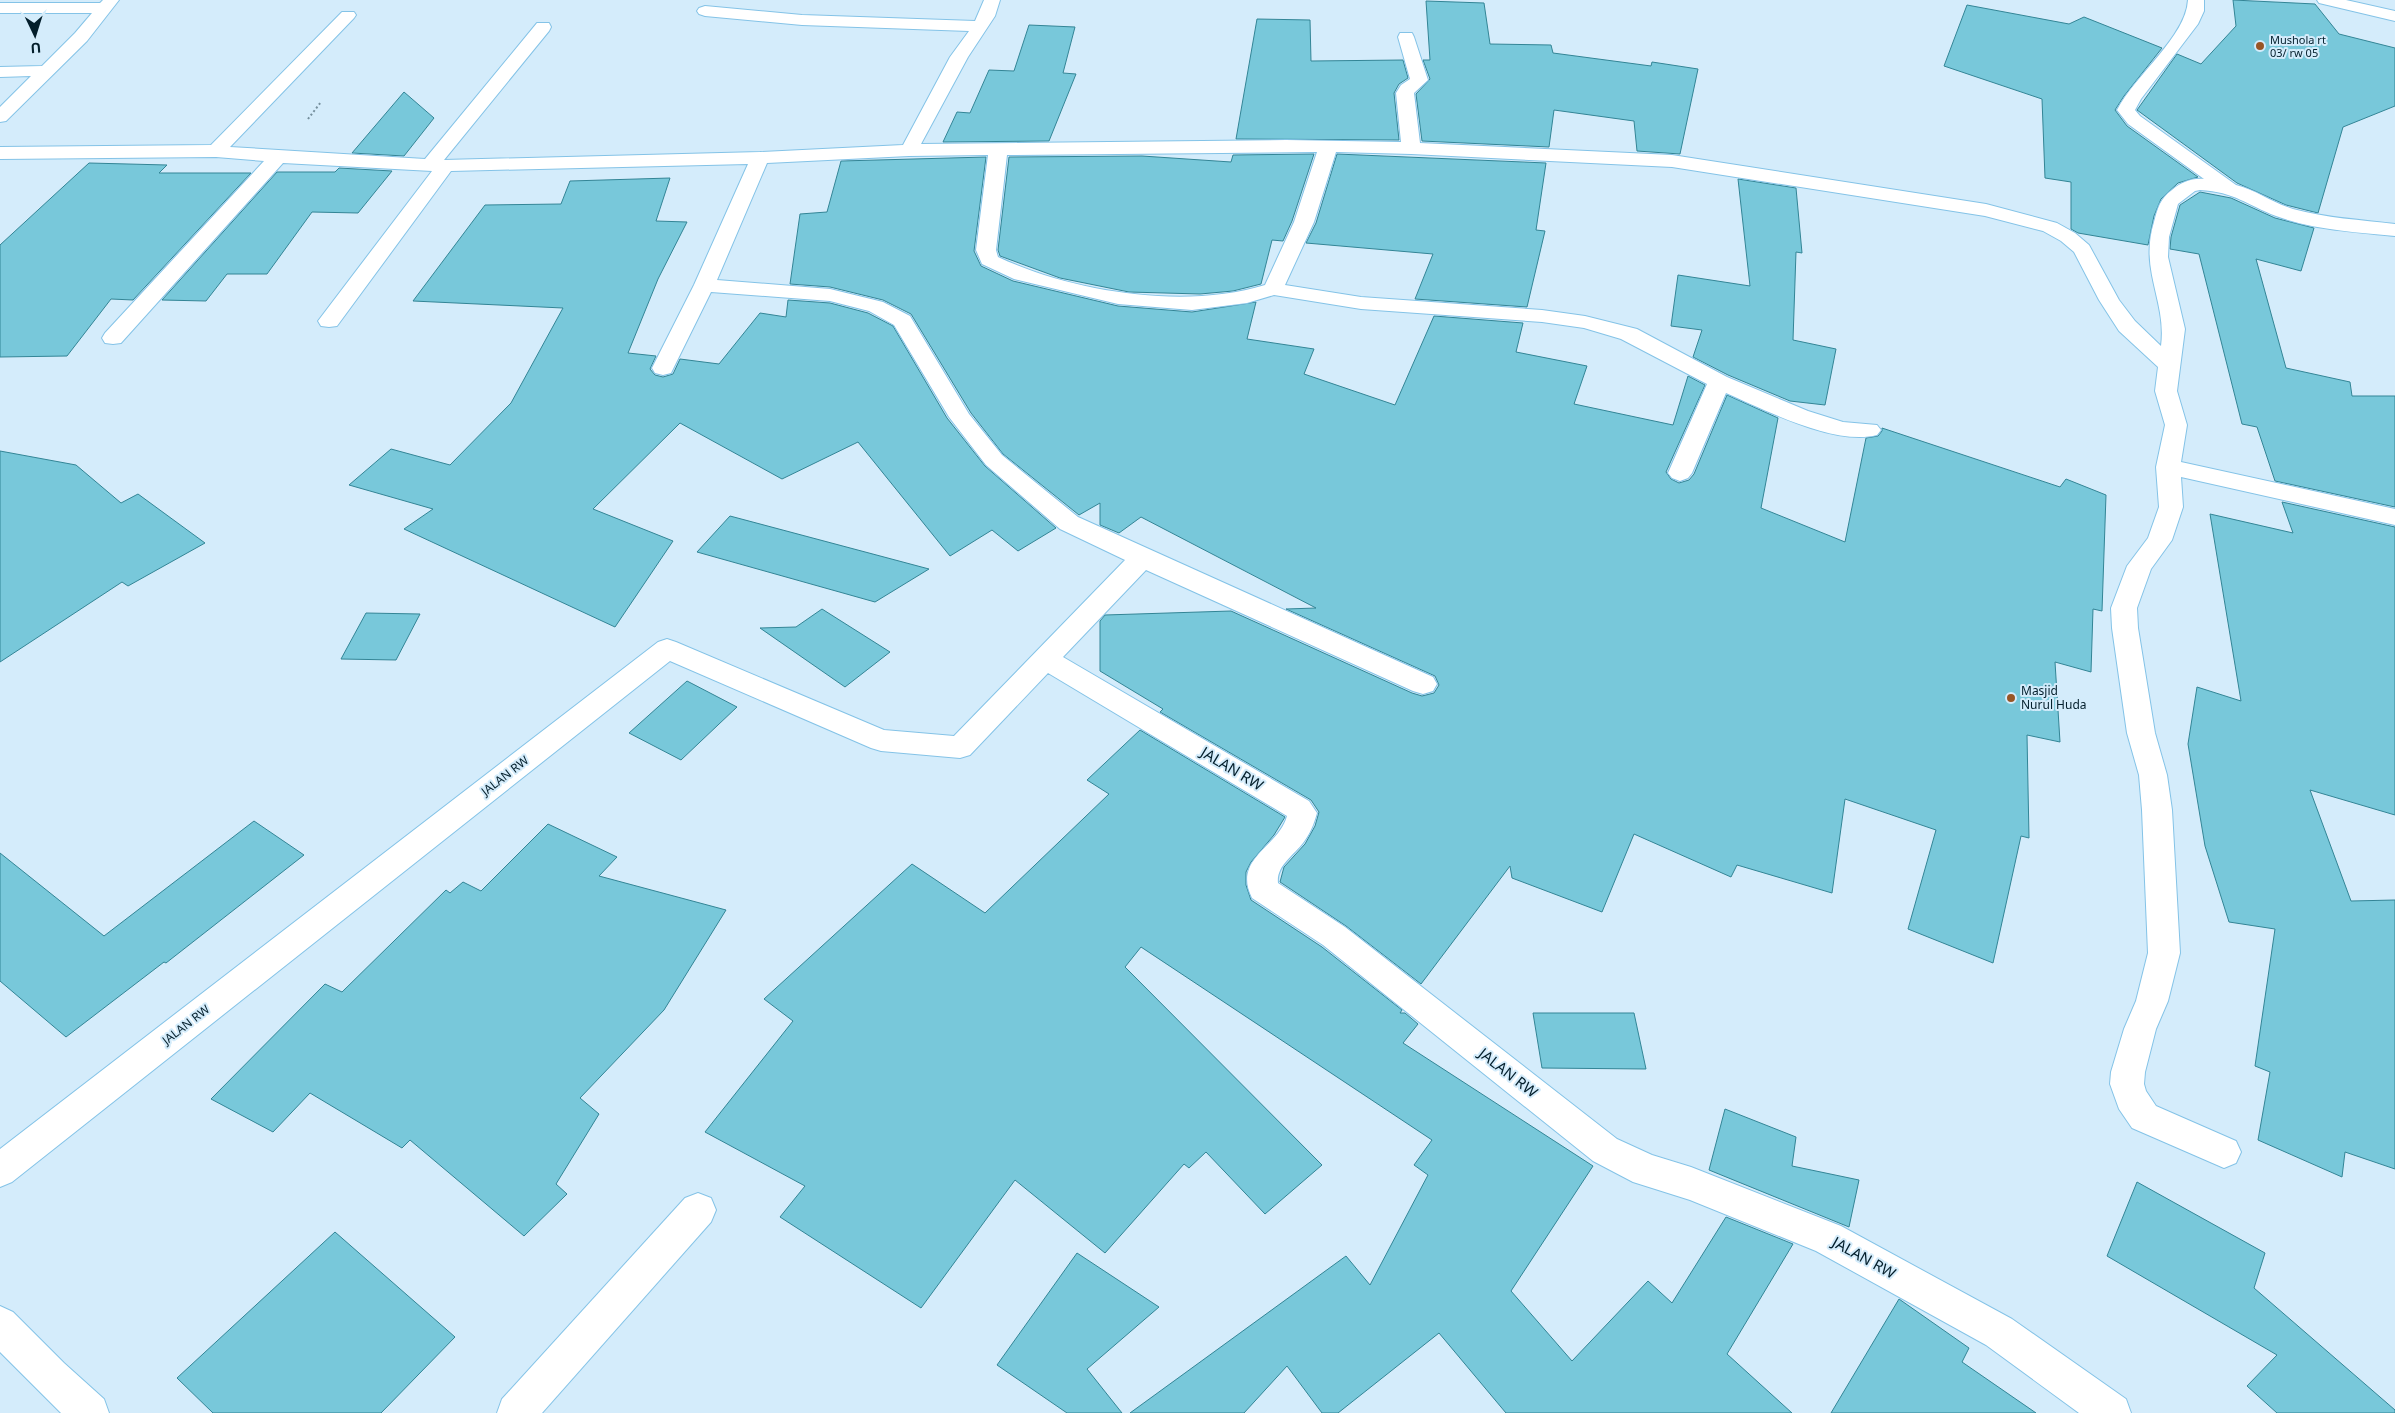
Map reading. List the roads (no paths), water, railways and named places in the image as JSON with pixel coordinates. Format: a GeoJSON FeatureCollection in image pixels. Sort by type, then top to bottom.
{"type":"FeatureCollection","features":[{"type":"Feature","properties":{"kind":"street"},"geometry":{"type":"LineString","coordinates":[[910,150],[959,56],[987,16],[992,0]]}},
{"type":"Feature","properties":{"kind":"street"},"geometry":{"type":"LineString","coordinates":[[2196,0],[2197,5],[2192,22],[2139,88],[2126,110],[2134,120],[2230,188],[2283,212],[2335,225],[2395,230]]}},
{"type":"Feature","properties":{"kind":"street"},"geometry":{"type":"LineString","coordinates":[[2325,0],[2395,16]]}},
{"type":"Feature","properties":{"kind":"street"},"geometry":{"type":"LineString","coordinates":[[0,8],[107,4]]}},
{"type":"Feature","properties":{"kind":"street"},"geometry":{"type":"LineString","coordinates":[[0,117],[44,71],[81,37],[107,4]]}},
{"type":"Feature","properties":{"kind":"street"},"geometry":{"type":"LineString","coordinates":[[705,12],[802,20],[980,26]]}},
{"type":"Feature","properties":{"kind":"street"},"geometry":{"type":"LineString","coordinates":[[216,151],[348,15]]}},
{"type":"Feature","properties":{"kind":"street"},"geometry":{"type":"LineString","coordinates":[[329,321],[437,166],[543,27]]}},
{"type":"Feature","properties":{"kind":"street"},"geometry":{"type":"LineString","coordinates":[[1406,37],[1418,80],[1405,93],[1411,148]]}},
{"type":"Feature","properties":{"kind":"street"},"geometry":{"type":"LineString","coordinates":[[0,72],[44,71]]}},
{"type":"Feature","properties":{"kind":"street"},"geometry":{"type":"LineString","coordinates":[[0,153],[216,151],[278,157],[437,166],[760,158],[910,150],[1328,147],[1411,148],[1672,161],[1986,210],[2050,227],[2068,237],[2082,249],[2109,300],[2127,326],[2168,364]]}},
{"type":"Feature","properties":{"kind":"street"},"geometry":{"type":"LineString","coordinates":[[1273,289],[1304,222],[1328,147]]}},
{"type":"Feature","properties":{"kind":"street"},"geometry":{"type":"LineString","coordinates":[[998,150],[986,250],[989,260],[1000,267],[1056,284],[1118,298],[1192,304],[1247,297],[1273,289],[1361,303],[1542,316],[1594,324],[1628,334],[1719,382],[1800,416],[1842,429],[1870,430]]}},
{"type":"Feature","properties":{"kind":"street"},"geometry":{"type":"LineString","coordinates":[[113,338],[278,157]]}},
{"type":"Feature","properties":{"kind":"street"},"geometry":{"type":"LineString","coordinates":[[663,368],[704,285],[760,158]]}},
{"type":"Feature","properties":{"kind":"street"},"geometry":{"type":"LineString","coordinates":[[2224,1152],[2144,1116],[2131,1098],[2127,1084],[2128,1072],[2140,1029],[2152,1001],[2164,953],[2157,810],[2152,775],[2140,724],[2125,628],[2124,608],[2131,585],[2140,566],[2160,540],[2171,507],[2168,468],[2174,444],[2176,424],[2166,391],[2174,329],[2158,257],[2158,237],[2169,202],[2189,186],[2206,185],[2230,188]]}},
{"type":"Feature","properties":{"kind":"street"},"geometry":{"type":"LineString","coordinates":[[704,285],[830,295],[876,306],[902,321],[960,417],[994,460],[1068,523],[1423,684]]}},
{"type":"Feature","properties":{"kind":"street"},"geometry":{"type":"LineString","coordinates":[[1680,473],[1719,382]]}},
{"type":"Feature","properties":{"kind":"street"},"geometry":{"type":"LineString","coordinates":[[2168,468],[2395,517]]}},
{"type":"Feature","properties":{"kind":"street","name":"JALAN RW"},"geometry":{"type":"LineString","coordinates":[[0,1170],[667,649],[882,740],[960,747],[1142,558]]}},
{"type":"Feature","properties":{"kind":"street","name":"JALAN RW"},"geometry":{"type":"LineString","coordinates":[[1044,658],[1299,809],[1302,813],[1299,826],[1264,866],[1260,877],[1263,889],[1334,936],[1605,1150],[1645,1170],[1691,1184],[1828,1238],[1999,1332],[2112,1413]]}},
{"type":"Feature","properties":{"kind":"street"},"geometry":{"type":"LineString","coordinates":[[516,1413],[698,1210]]}},
{"type":"Feature","properties":{"kind":"street"},"geometry":{"type":"LineString","coordinates":[[0,1325],[50,1377],[90,1413]]}},
{"type":"Feature","properties":{"kind":"place","name":"Mushola rt 03/ rw 05"},"geometry":{"type":"Point","coordinates":[2260,46]}},
{"type":"Feature","properties":{"kind":"place","name":"Masjid Nurul Huda"},"geometry":{"type":"Point","coordinates":[2011,698]}}]}
